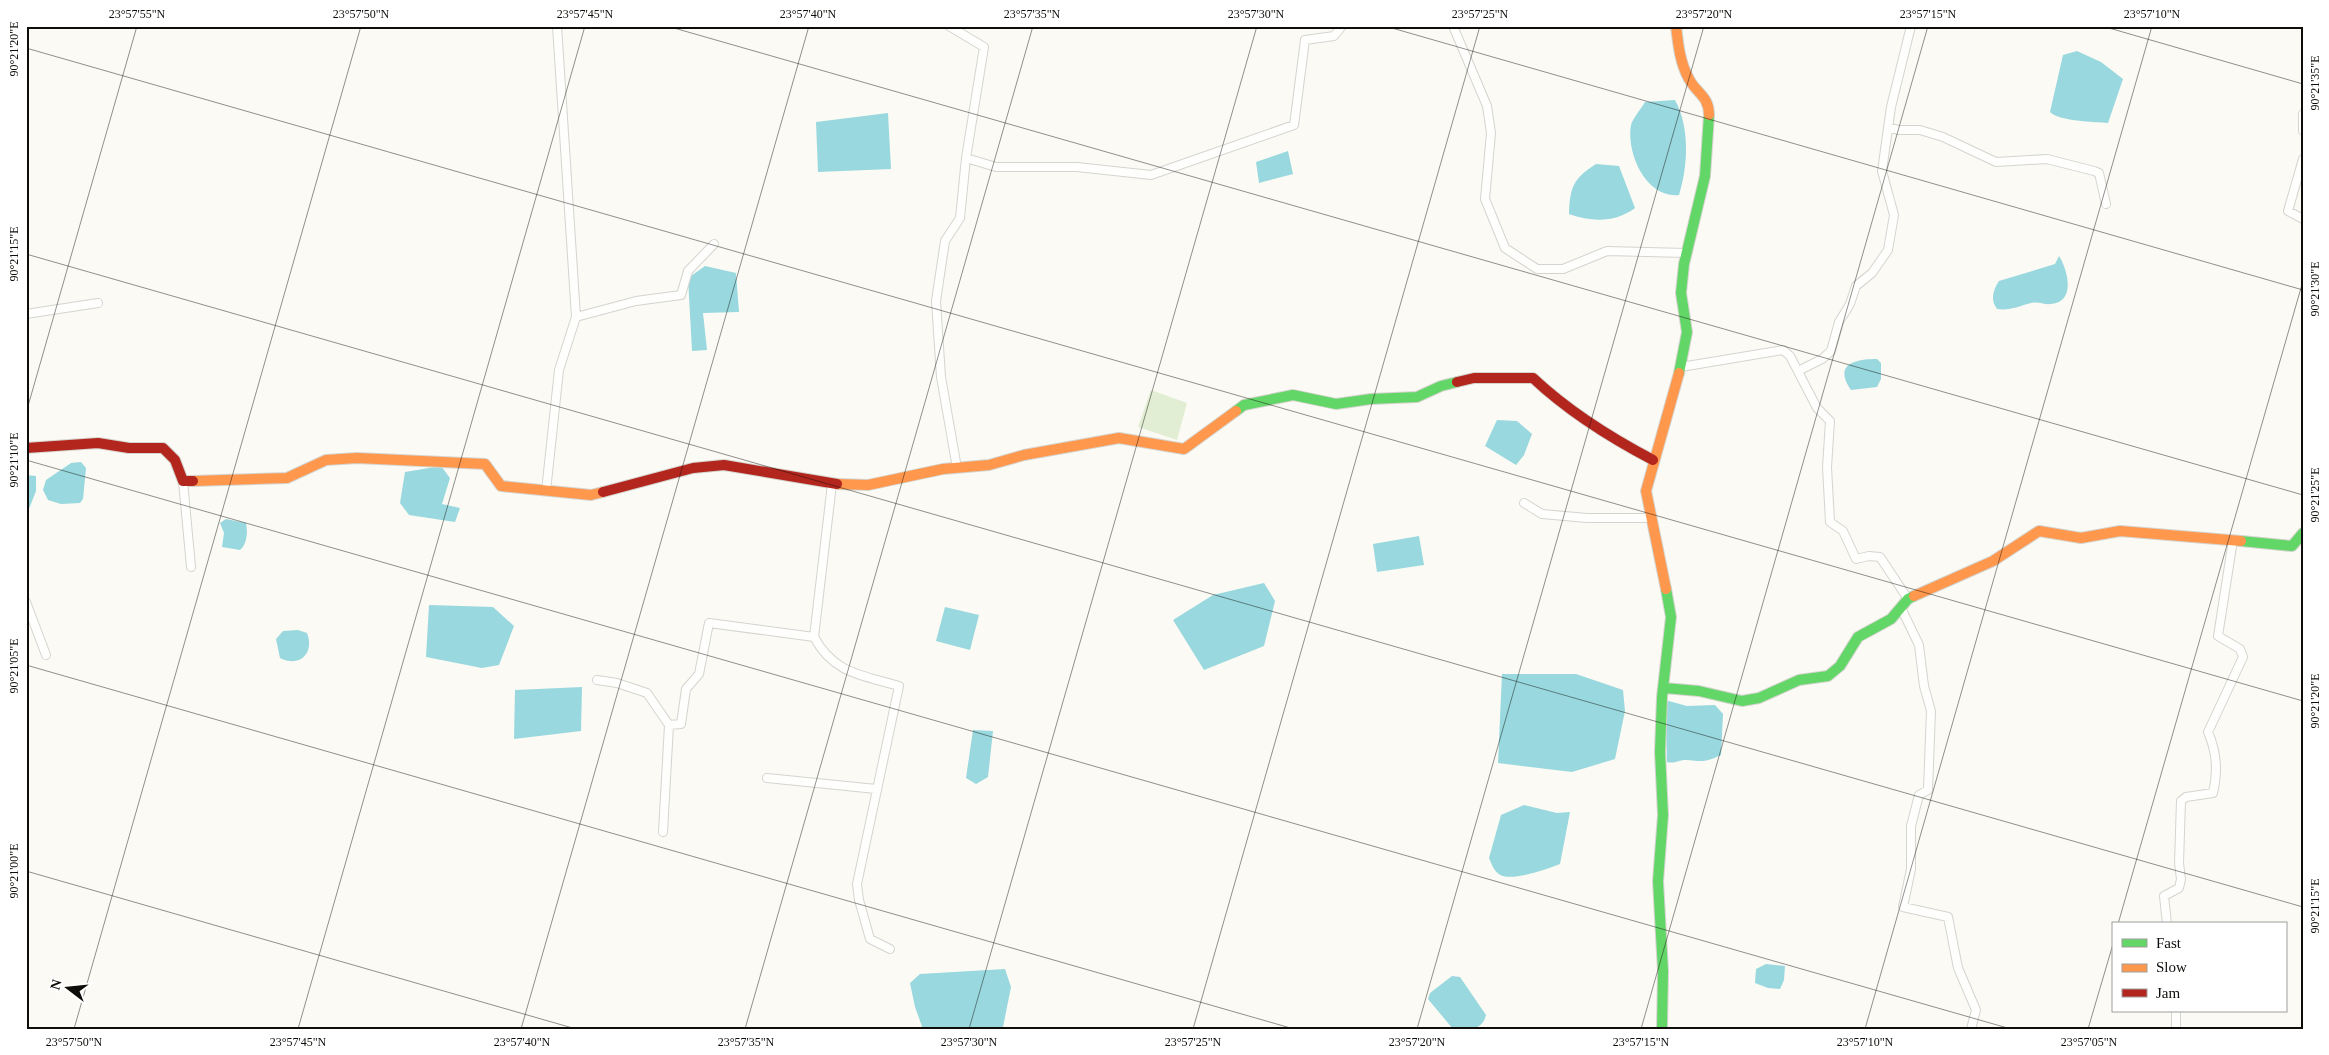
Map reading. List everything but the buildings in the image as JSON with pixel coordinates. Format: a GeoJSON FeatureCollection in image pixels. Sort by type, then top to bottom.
{"type":"FeatureCollection","features":[{"type":"Feature","properties":{"kind":"street"},"geometry":{"type":"LineString","coordinates":[[546,491],[559,370],[576,317],[557,26]]}},
{"type":"Feature","properties":{"kind":"street"},"geometry":{"type":"LineString","coordinates":[[949,26],[984,47],[966,158],[960,218],[945,241],[936,301],[941,377],[958,468]]}},
{"type":"Feature","properties":{"kind":"street"},"geometry":{"type":"LineString","coordinates":[[966,158],[996,167],[1077,167],[1151,175],[1294,125],[1304,40],[1334,36],[1342,26]]}},
{"type":"Feature","properties":{"kind":"street"},"geometry":{"type":"LineString","coordinates":[[1453,26],[1487,106],[1491,133],[1485,199],[1505,248],[1537,269],[1563,269],[1607,251],[1687,253]]}},
{"type":"Feature","properties":{"kind":"street"},"geometry":{"type":"LineString","coordinates":[[1662,1029],[1663,971],[1658,881],[1662,815],[1660,752],[1671,617],[1646,491],[1653,460],[1676,390],[1687,332],[1681,293],[1687,253],[1705,176],[1709,104],[1689,79],[1678,48],[1676,26]]}},
{"type":"Feature","properties":{"kind":"street"},"geometry":{"type":"LineString","coordinates":[[1798,371],[1822,360],[1830,351],[1839,322],[1850,304],[1856,286],[1872,273],[1888,250],[1894,215],[1882,171],[1891,107],[1911,26]]}},
{"type":"Feature","properties":{"kind":"street"},"geometry":{"type":"LineString","coordinates":[[2303,114],[2303,131]]}},
{"type":"Feature","properties":{"kind":"street"},"geometry":{"type":"LineString","coordinates":[[1889,127],[1898,130],[1920,130],[1943,137],[1959,147],[1996,162],[2047,159],[2094,171],[2099,173],[2106,204]]}},
{"type":"Feature","properties":{"kind":"street"},"geometry":{"type":"LineString","coordinates":[[2303,159],[2288,211],[2303,219]]}},
{"type":"Feature","properties":{"kind":"street"},"geometry":{"type":"LineString","coordinates":[[576,317],[636,302],[681,295],[688,271],[714,244]]}},
{"type":"Feature","properties":{"kind":"street"},"geometry":{"type":"LineString","coordinates":[[26,314],[98,302]]}},
{"type":"Feature","properties":{"kind":"street"},"geometry":{"type":"LineString","coordinates":[[1681,367],[1784,350],[1790,356],[1816,408],[1830,421],[1827,467],[1830,522],[1843,531],[1856,559],[1869,556],[1880,557],[1908,599]]}},
{"type":"Feature","properties":{"kind":"street"},"geometry":{"type":"LineString","coordinates":[[183,481],[287,478],[326,460],[357,458],[484,464],[501,486],[591,494],[693,468],[724,465],[832,484],[868,485],[943,468],[989,465],[1024,455],[1120,438],[1184,449],[1244,405],[1293,395],[1336,404],[1370,399],[1417,397],[1441,386],[1474,378],[1533,378],[1551,395],[1632,449],[1653,460]]}},
{"type":"Feature","properties":{"kind":"street"},"geometry":{"type":"LineString","coordinates":[[26,448],[98,443],[129,448],[163,448],[169,452],[175,460],[183,481],[192,567]]}},
{"type":"Feature","properties":{"kind":"street"},"geometry":{"type":"LineString","coordinates":[[832,484],[814,637],[822,651],[840,668],[899,686],[857,884],[859,900],[870,939],[890,948]]}},
{"type":"Feature","properties":{"kind":"street"},"geometry":{"type":"LineString","coordinates":[[1524,503],[1542,514],[1587,518],[1652,518]]}},
{"type":"Feature","properties":{"kind":"street"},"geometry":{"type":"LineString","coordinates":[[1664,688],[1720,695],[1741,702],[1766,697],[1798,680],[1816,679],[1833,674],[1843,662],[1852,642],[1866,631],[1882,625],[1902,610],[1908,599],[2005,554],[2024,544],[2039,531],[2081,538],[2135,531],[2292,546],[2303,533]]}},
{"type":"Feature","properties":{"kind":"street"},"geometry":{"type":"LineString","coordinates":[[2167,922],[2164,896],[2178,888],[2181,879],[2179,863],[2181,802],[2186,797],[2213,794],[2216,783],[2216,751],[2208,732],[2243,658],[2240,649],[2218,636],[2233,540]]}},
{"type":"Feature","properties":{"kind":"street"},"geometry":{"type":"LineString","coordinates":[[26,602],[46,655]]}},
{"type":"Feature","properties":{"kind":"street"},"geometry":{"type":"LineString","coordinates":[[1902,610],[1919,645],[1924,686],[1930,711],[1928,790],[1919,795],[1911,826],[1911,869],[1903,907],[1948,917],[1958,968],[1976,1010],[1972,1029]]}},
{"type":"Feature","properties":{"kind":"street"},"geometry":{"type":"LineString","coordinates":[[669,725],[681,724],[686,689],[699,674],[709,623],[814,637]]}},
{"type":"Feature","properties":{"kind":"street"},"geometry":{"type":"LineString","coordinates":[[596,680],[617,683],[647,693],[669,725],[663,832]]}},
{"type":"Feature","properties":{"kind":"street"},"geometry":{"type":"LineString","coordinates":[[768,778],[876,789]]}},
{"type":"Feature","properties":{"kind":"street"},"geometry":{"type":"LineString","coordinates":[[2176,1012],[2176,1029]]}},
{"type":"Feature","properties":{"kind":"green space"},"geometry":{"type":"Polygon","coordinates":[[[1151,390],[1187,403],[1177,440],[1138,427],[1151,390]]]}},
{"type":"Feature","properties":{"kind":"water"},"geometry":{"type":"Polygon","coordinates":[[[2077,51],[2101,62],[2123,79],[2108,123],[2068,119],[2050,112],[2063,55],[2077,51]]]}},
{"type":"Feature","properties":{"kind":"water"},"geometry":{"type":"Polygon","coordinates":[[[1675,100],[1683,122],[1686,147],[1686,159],[1679,195],[1667,194],[1657,190],[1648,182],[1635,161],[1630,136],[1632,122],[1645,102],[1675,100]]]}},
{"type":"Feature","properties":{"kind":"water"},"geometry":{"type":"Polygon","coordinates":[[[888,113],[891,169],[818,172],[816,122],[888,113]]]}},
{"type":"Feature","properties":{"kind":"water"},"geometry":{"type":"Polygon","coordinates":[[[1288,151],[1293,174],[1259,183],[1256,162],[1288,151]]]}},
{"type":"Feature","properties":{"kind":"water"},"geometry":{"type":"Polygon","coordinates":[[[1596,164],[1619,166],[1635,208],[1611,219],[1603,220],[1586,219],[1569,214],[1570,197],[1574,184],[1582,174],[1596,164]]]}},
{"type":"Feature","properties":{"kind":"water"},"geometry":{"type":"Polygon","coordinates":[[[2059,256],[2065,269],[2068,284],[2064,298],[2059,302],[2051,304],[2034,303],[2010,309],[1997,309],[1993,295],[1999,281],[2055,264],[2059,256]]]}},
{"type":"Feature","properties":{"kind":"water"},"geometry":{"type":"Polygon","coordinates":[[[705,266],[736,273],[739,312],[703,313],[707,350],[692,351],[688,278],[705,266]]]}},
{"type":"Feature","properties":{"kind":"water"},"geometry":{"type":"Polygon","coordinates":[[[1877,359],[1881,363],[1881,379],[1877,387],[1851,390],[1844,374],[1849,365],[1861,360],[1877,359]]]}},
{"type":"Feature","properties":{"kind":"water"},"geometry":{"type":"Polygon","coordinates":[[[1497,420],[1517,421],[1532,434],[1524,455],[1516,465],[1485,446],[1497,420]]]}},
{"type":"Feature","properties":{"kind":"water"},"geometry":{"type":"Polygon","coordinates":[[[81,462],[86,468],[83,499],[80,503],[61,504],[48,500],[43,490],[46,480],[71,463],[81,462]]]}},
{"type":"Feature","properties":{"kind":"water"},"geometry":{"type":"Polygon","coordinates":[[[441,466],[450,478],[442,504],[460,508],[455,522],[409,515],[400,503],[405,472],[441,466]]]}},
{"type":"Feature","properties":{"kind":"water"},"geometry":{"type":"Polygon","coordinates":[[[26,475],[36,476],[36,491],[27,514],[26,475]]]}},
{"type":"Feature","properties":{"kind":"water"},"geometry":{"type":"Polygon","coordinates":[[[226,519],[246,523],[246,538],[240,550],[222,547],[224,533],[220,523],[226,519]]]}},
{"type":"Feature","properties":{"kind":"water"},"geometry":{"type":"Polygon","coordinates":[[[1419,536],[1424,565],[1377,572],[1373,544],[1419,536]]]}},
{"type":"Feature","properties":{"kind":"water"},"geometry":{"type":"Polygon","coordinates":[[[1264,583],[1275,601],[1264,646],[1204,670],[1173,620],[1213,595],[1264,583]]]}},
{"type":"Feature","properties":{"kind":"water"},"geometry":{"type":"Polygon","coordinates":[[[429,605],[493,607],[514,626],[499,665],[482,668],[426,657],[429,605]]]}},
{"type":"Feature","properties":{"kind":"water"},"geometry":{"type":"Polygon","coordinates":[[[945,607],[979,615],[970,650],[936,641],[945,607]]]}},
{"type":"Feature","properties":{"kind":"water"},"geometry":{"type":"Polygon","coordinates":[[[298,630],[307,633],[309,647],[307,653],[299,660],[287,661],[280,658],[276,639],[283,631],[298,630]]]}},
{"type":"Feature","properties":{"kind":"water"},"geometry":{"type":"Polygon","coordinates":[[[1502,674],[1576,674],[1623,690],[1625,711],[1615,759],[1572,772],[1498,763],[1502,674]]]}},
{"type":"Feature","properties":{"kind":"water"},"geometry":{"type":"Polygon","coordinates":[[[582,687],[581,731],[514,739],[515,690],[582,687]]]}},
{"type":"Feature","properties":{"kind":"water"},"geometry":{"type":"Polygon","coordinates":[[[1665,700],[1687,706],[1715,705],[1723,714],[1721,755],[1704,761],[1667,762],[1665,700]]]}},
{"type":"Feature","properties":{"kind":"water"},"geometry":{"type":"Polygon","coordinates":[[[973,730],[993,731],[988,777],[976,784],[966,778],[973,730]]]}},
{"type":"Feature","properties":{"kind":"water"},"geometry":{"type":"Polygon","coordinates":[[[1524,805],[1557,813],[1570,812],[1560,864],[1516,877],[1503,876],[1496,871],[1489,858],[1501,815],[1524,805]]]}},
{"type":"Feature","properties":{"kind":"water"},"geometry":{"type":"Polygon","coordinates":[[[1766,964],[1785,966],[1784,980],[1780,989],[1768,988],[1755,983],[1756,969],[1766,964]]]}},
{"type":"Feature","properties":{"kind":"water"},"geometry":{"type":"Polygon","coordinates":[[[1005,969],[1011,987],[1003,1027],[923,1029],[915,1007],[910,983],[920,974],[1005,969]]]}},
{"type":"Feature","properties":{"kind":"water"},"geometry":{"type":"Polygon","coordinates":[[[1452,976],[1460,977],[1486,1015],[1477,1027],[1453,1029],[1428,999],[1430,993],[1452,976]]]}},
{"type":"Feature","properties":{"kind":"traffic: fast"},"geometry":{"type":"LineString","coordinates":[[1679,373],[1687,332],[1681,293],[1684,264],[1705,176],[1709,115]]}},
{"type":"Feature","properties":{"kind":"traffic: fast"},"geometry":{"type":"LineString","coordinates":[[1236,411],[1244,405],[1293,395],[1336,404],[1371,399],[1417,397],[1441,386],[1457,382]]}},
{"type":"Feature","properties":{"kind":"traffic: fast"},"geometry":{"type":"LineString","coordinates":[[2241,541],[2292,546],[2303,533]]}},
{"type":"Feature","properties":{"kind":"traffic: fast"},"geometry":{"type":"LineString","coordinates":[[1662,1029],[1663,971],[1658,881],[1663,815],[1660,752],[1662,697],[1671,617],[1666,589]]}},
{"type":"Feature","properties":{"kind":"traffic: fast"},"geometry":{"type":"LineString","coordinates":[[1664,688],[1699,691],[1742,701],[1759,698],[1799,680],[1828,676],[1840,666],[1858,637],[1891,619],[1908,599],[1914,596]]}},
{"type":"Feature","properties":{"kind":"traffic: slow"},"geometry":{"type":"LineString","coordinates":[[1676,26],[1683,66],[1692,84],[1705,99],[1709,115]]}},
{"type":"Feature","properties":{"kind":"traffic: slow"},"geometry":{"type":"LineString","coordinates":[[1666,589],[1646,491],[1679,373]]}},
{"type":"Feature","properties":{"kind":"traffic: slow"},"geometry":{"type":"LineString","coordinates":[[837,484],[868,485],[943,469],[989,465],[1024,455],[1119,438],[1184,449],[1236,411]]}},
{"type":"Feature","properties":{"kind":"traffic: slow"},"geometry":{"type":"LineString","coordinates":[[193,481],[287,478],[326,460],[357,458],[485,464],[501,486],[591,495],[603,492]]}},
{"type":"Feature","properties":{"kind":"traffic: slow"},"geometry":{"type":"LineString","coordinates":[[1914,596],[1993,561],[2039,531],[2081,538],[2120,531],[2241,541]]}},
{"type":"Feature","properties":{"kind":"traffic: jam"},"geometry":{"type":"LineString","coordinates":[[1457,382],[1474,378],[1533,378],[1590,423],[1653,460]]}},
{"type":"Feature","properties":{"kind":"traffic: jam"},"geometry":{"type":"LineString","coordinates":[[26,448],[98,443],[129,448],[163,448],[175,460],[183,481],[193,481]]}},
{"type":"Feature","properties":{"kind":"traffic: jam"},"geometry":{"type":"LineString","coordinates":[[603,492],[693,468],[724,465],[837,484]]}}]}
